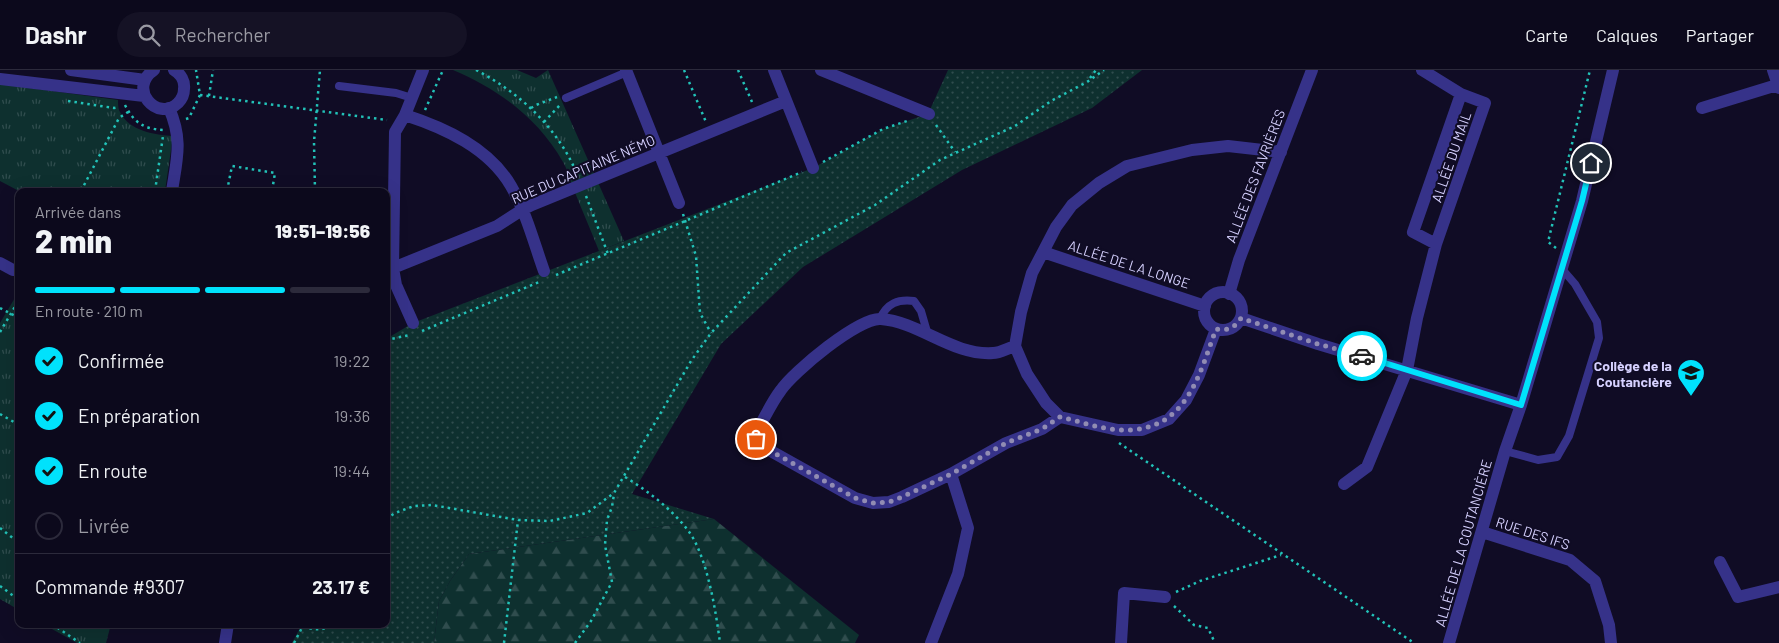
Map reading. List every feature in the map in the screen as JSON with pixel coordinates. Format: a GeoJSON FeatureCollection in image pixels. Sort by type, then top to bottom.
{"type":"FeatureCollection","features":[{"type":"Feature","properties":{"kind":"street"},"geometry":{"type":"LineString","coordinates":[[71,70],[145,80]]}},
{"type":"Feature","properties":{"kind":"street"},"geometry":{"type":"LineString","coordinates":[[154,70],[149,73],[145,80],[144,96],[154,107],[162,109],[176,105],[184,93],[182,78],[174,70]]}},
{"type":"Feature","properties":{"kind":"street"},"geometry":{"type":"LineString","coordinates":[[414,330],[396,285],[394,268],[395,132],[424,70]]}},
{"type":"Feature","properties":{"kind":"street"},"geometry":{"type":"LineString","coordinates":[[774,70],[812,168]]}},
{"type":"Feature","properties":{"kind":"street"},"geometry":{"type":"LineString","coordinates":[[821,70],[929,114]]}},
{"type":"Feature","properties":{"kind":"street"},"geometry":{"type":"LineString","coordinates":[[850,83],[855,70]]}},
{"type":"Feature","properties":{"kind":"street","name":"ALLÉE DES FAVRIÈRES"},"geometry":{"type":"LineString","coordinates":[[1229,294],[1239,260],[1312,70]]}},
{"type":"Feature","properties":{"kind":"street","name":"ALLÉE DU MAIL"},"geometry":{"type":"LineString","coordinates":[[1344,484],[1367,466],[1407,370],[1417,318],[1436,244],[1485,103],[1461,94],[1422,70]]}},
{"type":"Feature","properties":{"kind":"street","name":"ALLÉE DE LA COUTANCIÈRE"},"geometry":{"type":"LineString","coordinates":[[1449,643],[1505,451],[1521,405],[1582,201],[1613,70]]}},
{"type":"Feature","properties":{"kind":"street"},"geometry":{"type":"LineString","coordinates":[[1702,108],[1778,86],[1773,70]]}},
{"type":"Feature","properties":{"kind":"street"},"geometry":{"type":"LineString","coordinates":[[627,71],[679,203]]}},
{"type":"Feature","properties":{"kind":"street"},"geometry":{"type":"LineString","coordinates":[[0,79],[144,96]]}},
{"type":"Feature","properties":{"kind":"street","name":"ALLÉE DU MAIL"},"geometry":{"type":"LineString","coordinates":[[1436,244],[1413,232],[1461,94]]}},
{"type":"Feature","properties":{"kind":"street","name":"RUE DU CAPITAINE NÉMO"},"geometry":{"type":"LineString","coordinates":[[394,268],[497,226],[522,210],[581,184],[786,101]]}},
{"type":"Feature","properties":{"kind":"street"},"geometry":{"type":"LineString","coordinates":[[169,108],[178,135],[178,151],[172,188]]}},
{"type":"Feature","properties":{"kind":"street"},"geometry":{"type":"LineString","coordinates":[[402,118],[421,120],[450,133],[484,155],[511,185],[549,275]]}},
{"type":"Feature","properties":{"kind":"street"},"geometry":{"type":"LineString","coordinates":[[1216,329],[1199,375],[1186,400],[1169,418],[1142,430],[1118,430],[1060,417],[1046,404],[1027,374],[1015,346],[1021,312],[1032,273],[1056,226],[1072,205],[1099,183],[1127,166],[1192,150],[1228,146],[1281,152]]}},
{"type":"Feature","properties":{"kind":"street","name":"ALLÉE DE LA LONGE"},"geometry":{"type":"LineString","coordinates":[[1043,252],[1205,306]]}},
{"type":"Feature","properties":{"kind":"street"},"geometry":{"type":"LineString","coordinates":[[0,263],[13,270]]}},
{"type":"Feature","properties":{"kind":"street"},"geometry":{"type":"LineString","coordinates":[[1229,294],[1234,296],[1241,306],[1241,318],[1234,327],[1222,330],[1216,329],[1207,322],[1204,311],[1205,306],[1212,296],[1229,294]]}},
{"type":"Feature","properties":{"kind":"street"},"geometry":{"type":"LineString","coordinates":[[1241,318],[1318,344],[1521,405]]}},
{"type":"Feature","properties":{"kind":"street"},"geometry":{"type":"LineString","coordinates":[[1015,346],[995,353],[973,352],[904,325],[873,319],[862,324],[801,367],[781,390],[756,433],[756,439],[760,445],[855,498],[873,503],[889,502],[951,474],[1006,443],[1042,429],[1060,417]]}},
{"type":"Feature","properties":{"kind":"street"},"geometry":{"type":"LineString","coordinates":[[931,643],[958,574],[968,528],[951,474]]}},
{"type":"Feature","properties":{"kind":"street","name":"RUE DES IFS"},"geometry":{"type":"LineString","coordinates":[[1482,532],[1570,560],[1595,581],[1609,625],[1611,643]]}},
{"type":"Feature","properties":{"kind":"street"},"geometry":{"type":"LineString","coordinates":[[1720,562],[1738,597],[1779,587]]}},
{"type":"Feature","properties":{"kind":"street"},"geometry":{"type":"LineString","coordinates":[[1120,643],[1124,593],[1164,596]]}},
{"type":"Feature","properties":{"kind":"street"},"geometry":{"type":"LineString","coordinates":[[225,643],[227,628]]}},
{"type":"Feature","properties":{"kind":"lane"},"geometry":{"type":"LineString","coordinates":[[566,98],[627,71]]}},
{"type":"Feature","properties":{"kind":"lane"},"geometry":{"type":"LineString","coordinates":[[339,86],[396,93],[412,98]]}},
{"type":"Feature","properties":{"kind":"lane","name":"ALLÉE DE LA COUTANCIÈRE"},"geometry":{"type":"LineString","coordinates":[[1505,451],[1538,460],[1557,457],[1569,436],[1599,338],[1597,322],[1575,284],[1562,269]]}},
{"type":"Feature","properties":{"kind":"lane"},"geometry":{"type":"LineString","coordinates":[[880,319],[884,311],[894,303],[903,300],[914,301],[921,311],[928,335]]}},
{"type":"Feature","properties":{"kind":"path"},"geometry":{"type":"LineString","coordinates":[[209,96],[213,70]]}},
{"type":"Feature","properties":{"kind":"path"},"geometry":{"type":"LineString","coordinates":[[315,188],[315,110],[320,70]]}},
{"type":"Feature","properties":{"kind":"path"},"geometry":{"type":"LineString","coordinates":[[421,120],[443,70]]}},
{"type":"Feature","properties":{"kind":"path"},"geometry":{"type":"LineString","coordinates":[[476,70],[517,96],[531,108],[563,146],[581,184],[608,254]]}},
{"type":"Feature","properties":{"kind":"path"},"geometry":{"type":"LineString","coordinates":[[684,70],[710,132]]}},
{"type":"Feature","properties":{"kind":"path"},"geometry":{"type":"LineString","coordinates":[[738,70],[757,113]]}},
{"type":"Feature","properties":{"kind":"path"},"geometry":{"type":"LineString","coordinates":[[1087,82],[1096,70]]}},
{"type":"Feature","properties":{"kind":"path"},"geometry":{"type":"LineString","coordinates":[[390,516],[414,506],[432,505],[518,520],[550,520],[586,513],[614,494],[691,361],[711,333],[786,253],[875,205],[940,160],[1015,126],[1104,70]]}},
{"type":"Feature","properties":{"kind":"path"},"geometry":{"type":"LineString","coordinates":[[1566,255],[1548,242],[1590,70]]}},
{"type":"Feature","properties":{"kind":"path"},"geometry":{"type":"LineString","coordinates":[[200,95],[315,110],[402,118]]}},
{"type":"Feature","properties":{"kind":"path"},"geometry":{"type":"LineString","coordinates":[[531,108],[559,96],[566,98],[544,122]]}},
{"type":"Feature","properties":{"kind":"path"},"geometry":{"type":"LineString","coordinates":[[83,188],[119,118],[128,112]]}},
{"type":"Feature","properties":{"kind":"path"},"geometry":{"type":"LineString","coordinates":[[390,339],[549,275],[608,254],[812,168],[883,128],[929,114],[955,152]]}},
{"type":"Feature","properties":{"kind":"path"},"geometry":{"type":"LineString","coordinates":[[154,188],[164,130]]}},
{"type":"Feature","properties":{"kind":"path"},"geometry":{"type":"LineString","coordinates":[[228,188],[232,166],[275,173],[272,188]]}},
{"type":"Feature","properties":{"kind":"path"},"geometry":{"type":"LineString","coordinates":[[686,221],[696,256],[700,313],[711,333]]}},
{"type":"Feature","properties":{"kind":"path"},"geometry":{"type":"LineString","coordinates":[[0,332],[15,306]]}},
{"type":"Feature","properties":{"kind":"path"},"geometry":{"type":"LineString","coordinates":[[0,308],[15,316]]}},
{"type":"Feature","properties":{"kind":"path"},"geometry":{"type":"LineString","coordinates":[[0,414],[15,423]]}},
{"type":"Feature","properties":{"kind":"path"},"geometry":{"type":"LineString","coordinates":[[1118,442],[1414,643]]}},
{"type":"Feature","properties":{"kind":"path"},"geometry":{"type":"LineString","coordinates":[[625,477],[666,507],[688,531],[700,555],[715,603],[720,643]]}},
{"type":"Feature","properties":{"kind":"path"},"geometry":{"type":"LineString","coordinates":[[576,643],[591,621],[612,582],[605,545],[614,494]]}},
{"type":"Feature","properties":{"kind":"path"},"geometry":{"type":"LineString","coordinates":[[504,643],[518,520]]}},
{"type":"Feature","properties":{"kind":"path"},"geometry":{"type":"LineString","coordinates":[[0,528],[15,540]]}},
{"type":"Feature","properties":{"kind":"path"},"geometry":{"type":"LineString","coordinates":[[1215,643],[1208,628],[1194,625],[1164,596],[1200,581],[1282,554]]}},
{"type":"Feature","properties":{"kind":"path"},"geometry":{"type":"LineString","coordinates":[[0,586],[15,597]]}},
{"type":"Feature","properties":{"kind":"path"},"geometry":{"type":"LineString","coordinates":[[58,628],[80,643]]}},
{"type":"Feature","properties":{"kind":"path"},"geometry":{"type":"LineString","coordinates":[[294,643],[302,628]]}},
{"type":"Feature","properties":{"kind":"path"},"geometry":{"type":"LineString","coordinates":[[314,628],[322,630],[327,628]]}},
{"type":"Feature","properties":{"kind":"green space"},"geometry":{"type":"Polygon","coordinates":[[[453,70],[517,70],[536,78],[548,70],[624,241],[599,251],[565,165],[542,132],[516,107],[501,96],[486,86],[453,70]]]}},
{"type":"Feature","properties":{"kind":"green space"},"geometry":{"type":"Polygon","coordinates":[[[948,70],[1142,70],[1092,108],[962,170],[803,267],[721,344],[632,494],[714,519],[469,554],[439,601],[434,643],[292,643],[300,628],[390,628],[390,337],[413,323],[813,168],[883,129],[928,114],[948,70]]]}},
{"type":"Feature","properties":{"kind":"green space"},"geometry":{"type":"Polygon","coordinates":[[[0,84],[118,100],[119,111],[136,128],[151,133],[173,136],[165,188],[15,189],[0,181],[0,84]]]}},
{"type":"Feature","properties":{"kind":"green space"},"geometry":{"type":"Polygon","coordinates":[[[15,298],[15,608],[0,599],[0,323],[15,298]]]}},
{"type":"Feature","properties":{"kind":"green space"},"geometry":{"type":"Polygon","coordinates":[[[714,519],[859,635],[855,643],[434,643],[439,601],[469,554],[714,519]]]}},
{"type":"Feature","properties":{"kind":"green space"},"geometry":{"type":"Polygon","coordinates":[[[50,628],[110,628],[106,643],[77,643],[50,628]]]}},
{"type":"Feature","properties":{"kind":"way so far"},"geometry":{"type":"LineString","coordinates":[[756,439],[760,445],[855,498],[873,503],[889,502],[951,474],[1006,443],[1042,429],[1060,417],[1118,430],[1142,430],[1169,418],[1186,400],[1199,375],[1216,329],[1228,330],[1234,327],[1241,318],[1318,344],[1362,356]]}},
{"type":"Feature","properties":{"kind":"place","name":"Collège de la Coutancière"},"geometry":{"type":"Point","coordinates":[1691,397]}},
{"type":"Feature","properties":{"kind":"route"},"geometry":{"type":"LineString","coordinates":[[1362,356],[1521,405],[1582,201],[1591,163]]}}]}
